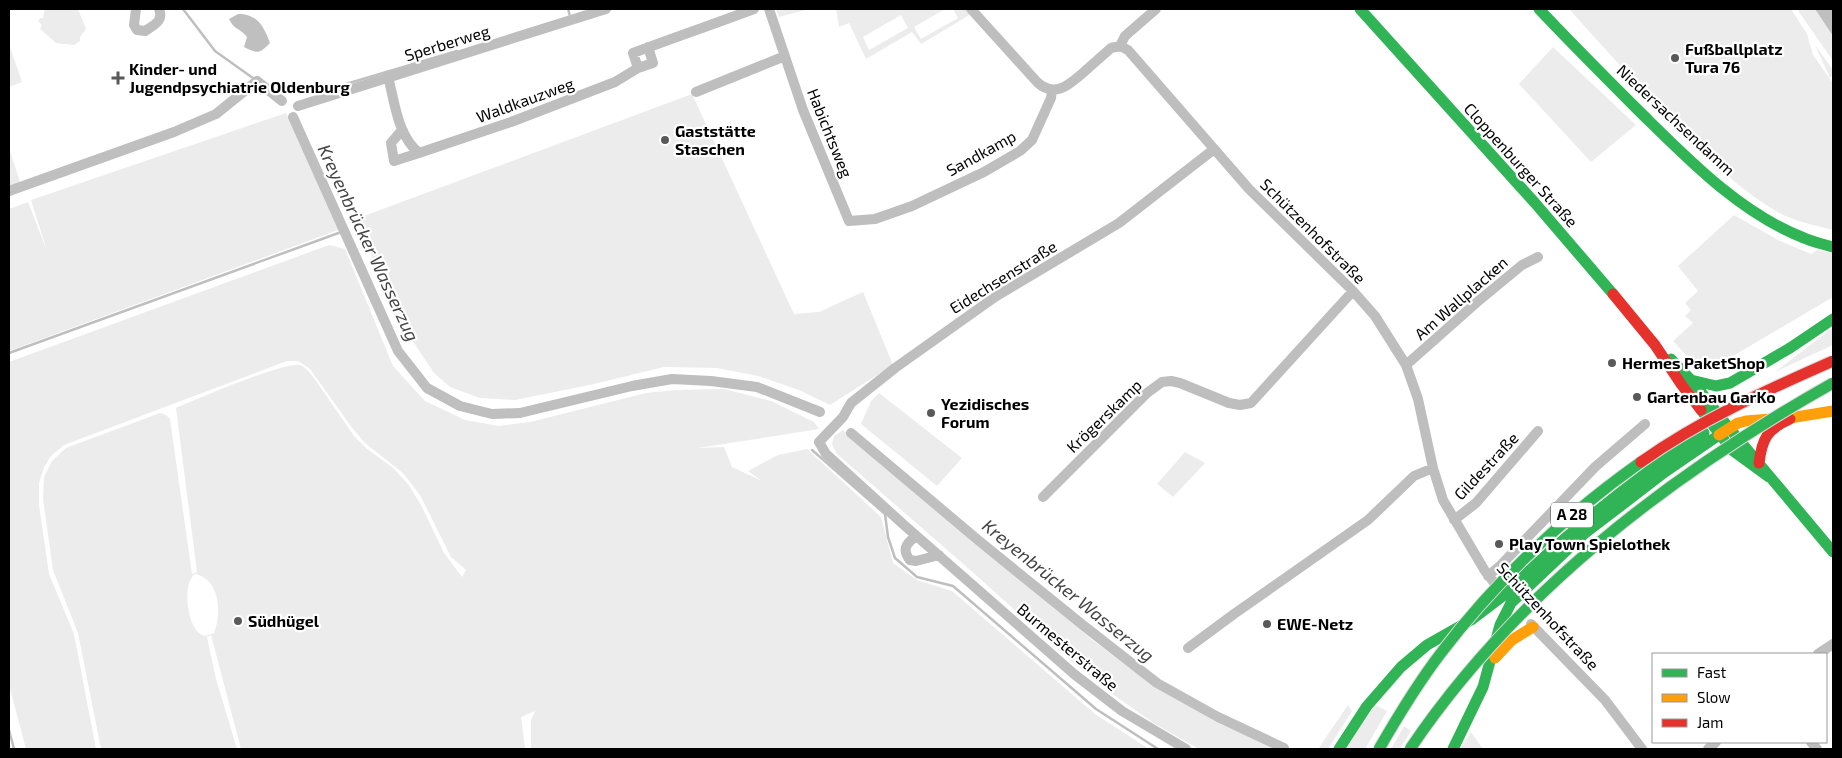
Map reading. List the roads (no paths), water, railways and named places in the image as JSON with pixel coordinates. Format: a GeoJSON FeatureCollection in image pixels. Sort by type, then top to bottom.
{"type":"FeatureCollection","features":[{"type":"Feature","properties":{"kind":"main road","name":"Cloppenburger Straße"},"geometry":{"type":"LineString","coordinates":[[1360,9],[1535,203],[1655,345],[1721,428],[1759,463],[1833,552]]}},
{"type":"Feature","properties":{"kind":"main road","name":"Niedersachsendamm"},"geometry":{"type":"LineString","coordinates":[[1539,9],[1647,119],[1697,166],[1758,214],[1787,231],[1833,247]]}},
{"type":"Feature","properties":{"kind":"main road"},"geometry":{"type":"LineString","coordinates":[[1691,380],[1708,385],[1722,385],[1740,377],[1790,348],[1833,319]]}},
{"type":"Feature","properties":{"kind":"main road","name":"Cloppenburger Straße"},"geometry":{"type":"LineString","coordinates":[[1655,345],[1679,365],[1691,380],[1740,457],[1769,477]]}},
{"type":"Feature","properties":{"kind":"main road"},"geometry":{"type":"LineString","coordinates":[[1721,428],[1790,348]]}},
{"type":"Feature","properties":{"kind":"main road","name":"A 28"},"geometry":{"type":"LineString","coordinates":[[1379,749],[1417,687],[1447,645],[1494,590],[1551,532],[1622,475],[1696,427],[1833,360]]}},
{"type":"Feature","properties":{"kind":"main road","name":"A 28"},"geometry":{"type":"LineString","coordinates":[[1410,749],[1453,691],[1498,639],[1578,560],[1675,482],[1740,438],[1833,383]]}},
{"type":"Feature","properties":{"kind":"main road"},"geometry":{"type":"LineString","coordinates":[[1339,749],[1356,720],[1391,677],[1409,660],[1439,637],[1507,599],[1588,516],[1648,470],[1721,428],[1746,421],[1796,417],[1833,411]]}},
{"type":"Feature","properties":{"kind":"main road"},"geometry":{"type":"LineString","coordinates":[[1759,463],[1762,443],[1770,429],[1781,422],[1796,417]]}},
{"type":"Feature","properties":{"kind":"main road"},"geometry":{"type":"LineString","coordinates":[[1453,749],[1474,707],[1490,665],[1507,599]]}},
{"type":"Feature","properties":{"kind":"main road"},"geometry":{"type":"LineString","coordinates":[[1490,665],[1502,646],[1534,627]]}},
{"type":"Feature","properties":{"kind":"street"},"geometry":{"type":"LineString","coordinates":[[136,9],[134,25],[137,30],[145,31],[159,21],[161,17],[159,9]]}},
{"type":"Feature","properties":{"kind":"street","name":"Sperberweg"},"geometry":{"type":"LineString","coordinates":[[298,106],[606,9]]}},
{"type":"Feature","properties":{"kind":"street"},"geometry":{"type":"LineString","coordinates":[[638,68],[633,53],[754,9]]}},
{"type":"Feature","properties":{"kind":"street","name":"Habichtsweg"},"geometry":{"type":"LineString","coordinates":[[769,9],[803,110],[849,221]]}},
{"type":"Feature","properties":{"kind":"street"},"geometry":{"type":"LineString","coordinates":[[971,9],[1038,82],[1044,88],[1052,90],[1067,86],[1112,48],[1120,46],[1125,36],[1154,9]]}},
{"type":"Feature","properties":{"kind":"street","name":"Schützenhofstraße"},"geometry":{"type":"LineString","coordinates":[[1120,46],[1128,50],[1213,150],[1268,210],[1353,291],[1375,316],[1406,365],[1418,399],[1433,468],[1443,500],[1488,576],[1507,599],[1605,700],[1642,749]]}},
{"type":"Feature","properties":{"kind":"street","name":"Waldkauzweg"},"geometry":{"type":"LineString","coordinates":[[402,130],[391,143],[394,161],[511,122],[615,82],[638,68],[653,63],[648,47]]}},
{"type":"Feature","properties":{"kind":"street"},"geometry":{"type":"LineString","coordinates":[[696,92],[785,56]]}},
{"type":"Feature","properties":{"kind":"street"},"geometry":{"type":"LineString","coordinates":[[388,77],[402,130],[413,148],[419,153]]}},
{"type":"Feature","properties":{"kind":"street","name":"Sandkamp"},"geometry":{"type":"LineString","coordinates":[[849,221],[875,219],[912,206],[984,172],[1020,151],[1032,140],[1051,98],[1052,90]]}},
{"type":"Feature","properties":{"kind":"street","name":"Eidechsenstraße"},"geometry":{"type":"LineString","coordinates":[[819,442],[843,417],[851,403],[895,368],[995,297],[1119,223],[1213,150]]}},
{"type":"Feature","properties":{"kind":"street","name":"Am Wallplacken"},"geometry":{"type":"LineString","coordinates":[[1406,365],[1522,265],[1538,257]]}},
{"type":"Feature","properties":{"kind":"street","name":"Krögerskamp"},"geometry":{"type":"LineString","coordinates":[[1043,497],[1147,393],[1162,382],[1180,383],[1229,404],[1251,403],[1353,291]]}},
{"type":"Feature","properties":{"kind":"street"},"geometry":{"type":"LineString","coordinates":[[1488,576],[1501,565],[1595,467],[1645,424]]}},
{"type":"Feature","properties":{"kind":"street","name":"Gildestraße"},"geometry":{"type":"LineString","coordinates":[[1454,520],[1476,503],[1538,431]]}},
{"type":"Feature","properties":{"kind":"street","name":"Burmesterstraße"},"geometry":{"type":"LineString","coordinates":[[819,442],[826,454],[916,536],[1074,674],[1122,711],[1186,749]]}},
{"type":"Feature","properties":{"kind":"street"},"geometry":{"type":"LineString","coordinates":[[1188,648],[1368,520],[1414,476],[1433,468]]}},
{"type":"Feature","properties":{"kind":"street"},"geometry":{"type":"LineString","coordinates":[[916,536],[908,542],[905,549],[910,560],[916,561],[940,555]]}},
{"type":"Feature","properties":{"kind":"street"},"geometry":{"type":"LineString","coordinates":[[1820,653],[1833,644]]}},
{"type":"Feature","properties":{"kind":"waterway"},"geometry":{"type":"LineString","coordinates":[[183,9],[215,51],[257,81]]}},
{"type":"Feature","properties":{"kind":"waterway"},"geometry":{"type":"LineString","coordinates":[[568,9],[570,16]]}},
{"type":"Feature","properties":{"kind":"waterway"},"geometry":{"type":"LineString","coordinates":[[336,87],[457,51]]}},
{"type":"Feature","properties":{"kind":"waterway","name":"Kreyenbrücker Wasserzug"},"geometry":{"type":"LineString","coordinates":[[9,191],[174,132],[216,114],[257,81],[282,101]]}},
{"type":"Feature","properties":{"kind":"waterway","name":"Kreyenbrücker Wasserzug"},"geometry":{"type":"LineString","coordinates":[[293,117],[398,351],[427,388],[460,406],[492,414],[520,413],[632,386],[672,379],[711,381],[757,387],[820,412]]}},
{"type":"Feature","properties":{"kind":"waterway"},"geometry":{"type":"LineString","coordinates":[[9,353],[344,231]]}},
{"type":"Feature","properties":{"kind":"waterway","name":"Kreyenbrücker Wasserzug"},"geometry":{"type":"LineString","coordinates":[[851,433],[978,540],[1157,683],[1218,717],[1284,748]]}},
{"type":"Feature","properties":{"kind":"waterway"},"geometry":{"type":"LineString","coordinates":[[812,450],[885,514],[888,537],[895,558],[917,577],[953,586],[1096,709],[1158,749]]}},
{"type":"Feature","properties":{"kind":"waterway"},"geometry":{"type":"LineString","coordinates":[[9,730],[14,749]]}},
{"type":"Feature","properties":{"kind":"place","name":"Fußballplatz Tura 76"},"geometry":{"type":"Point","coordinates":[1675,58]}},
{"type":"Feature","properties":{"kind":"place","name":"Kinder- und Jugendpsychiatrie Oldenburg"},"geometry":{"type":"Point","coordinates":[118,78]}},
{"type":"Feature","properties":{"kind":"place","name":"Gaststätte Staschen"},"geometry":{"type":"Point","coordinates":[665,140]}},
{"type":"Feature","properties":{"kind":"place","name":"Hermes PaketShop"},"geometry":{"type":"Point","coordinates":[1612,363]}},
{"type":"Feature","properties":{"kind":"place","name":"Gartenbau GarKo"},"geometry":{"type":"Point","coordinates":[1637,397]}},
{"type":"Feature","properties":{"kind":"place","name":"Yezidisches Forum"},"geometry":{"type":"Point","coordinates":[931,413]}},
{"type":"Feature","properties":{"kind":"place","name":"Play Town Spielothek"},"geometry":{"type":"Point","coordinates":[1499,544]}},
{"type":"Feature","properties":{"kind":"place","name":"Südhügel"},"geometry":{"type":"Point","coordinates":[238,621]}},
{"type":"Feature","properties":{"kind":"place","name":"EWE-Netz"},"geometry":{"type":"Point","coordinates":[1267,624]}}]}
